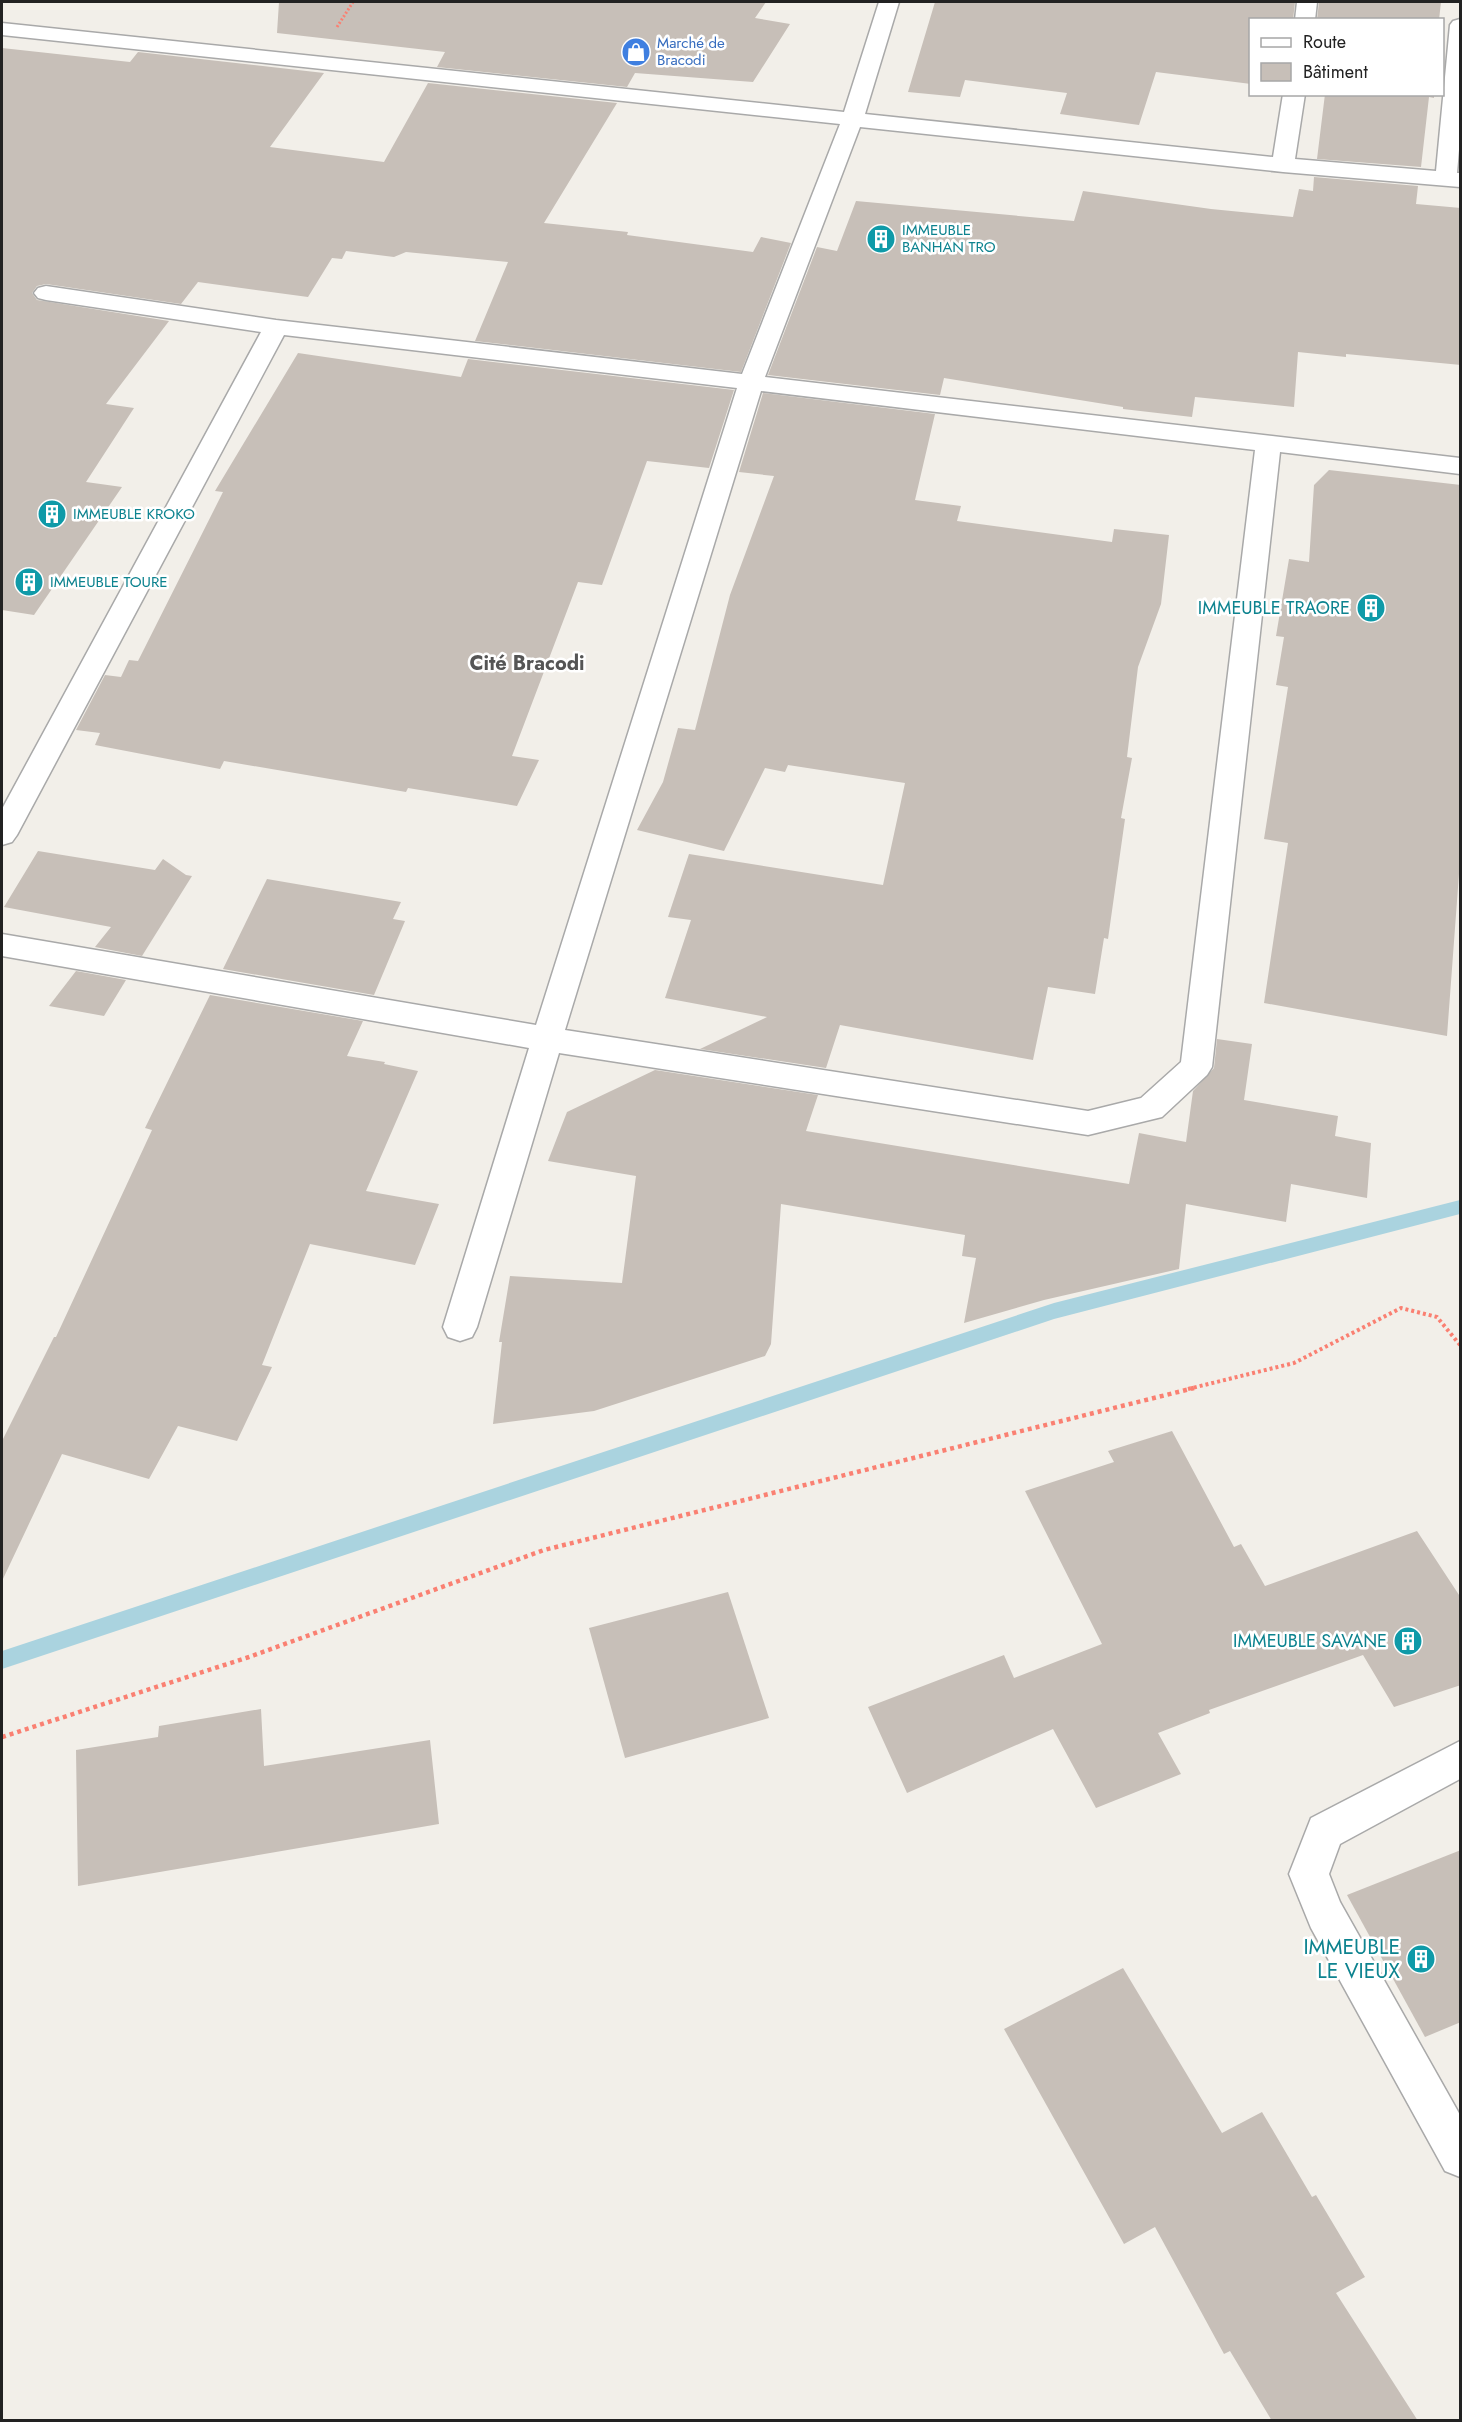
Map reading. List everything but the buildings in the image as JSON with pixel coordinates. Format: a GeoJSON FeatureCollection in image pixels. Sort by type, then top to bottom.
{"type":"FeatureCollection","features":[{"type":"Feature","properties":{"kind":"street"},"geometry":{"type":"LineString","coordinates":[[460,1327],[751,383],[852,120],[889,2]]}},
{"type":"Feature","properties":{"kind":"street"},"geometry":{"type":"LineString","coordinates":[[1305,18],[1307,2]]}},
{"type":"Feature","properties":{"kind":"street"},"geometry":{"type":"LineString","coordinates":[[2,29],[1283,165],[1453,179],[1461,25]]}},
{"type":"Feature","properties":{"kind":"street"},"geometry":{"type":"LineString","coordinates":[[1283,165],[1293,96]]}},
{"type":"Feature","properties":{"kind":"street"},"geometry":{"type":"LineString","coordinates":[[46,293],[276,327],[1268,445],[1461,465]]}},
{"type":"Feature","properties":{"kind":"street"},"geometry":{"type":"LineString","coordinates":[[2,835],[276,327]]}},
{"type":"Feature","properties":{"kind":"street"},"geometry":{"type":"LineString","coordinates":[[2,945],[547,1039],[1088,1123],[1151,1108],[1196,1067],[1268,445]]}},
{"type":"Feature","properties":{"kind":"street"},"geometry":{"type":"LineString","coordinates":[[1461,1759],[1325,1831],[1310,1874],[1325,1914],[1461,2156]]}},
{"type":"Feature","properties":{"kind":"path"},"geometry":{"type":"LineString","coordinates":[[2,1737],[249,1657],[544,1550],[1294,1363],[1401,1308],[1437,1317],[1461,1345]]}},
{"type":"Feature","properties":{"kind":"waterway"},"geometry":{"type":"LineString","coordinates":[[2,1660],[1054,1311],[1460,1207]]}},
{"type":"Feature","properties":{"kind":"place","name":"Marché de Bracodi"},"geometry":{"type":"Point","coordinates":[636,52]}},
{"type":"Feature","properties":{"kind":"place","name":"IMMEUBLE BANHAN TRO"},"geometry":{"type":"Point","coordinates":[881,239]}},
{"type":"Feature","properties":{"kind":"place","name":"IMMEUBLE KROKO"},"geometry":{"type":"Point","coordinates":[52,514]}},
{"type":"Feature","properties":{"kind":"place","name":"IMMEUBLE TOURE"},"geometry":{"type":"Point","coordinates":[29,582]}},
{"type":"Feature","properties":{"kind":"place","name":"IMMEUBLE TRAORE"},"geometry":{"type":"Point","coordinates":[1371,608]}},
{"type":"Feature","properties":{"kind":"place","name":"IMMEUBLE SAVANE"},"geometry":{"type":"Point","coordinates":[1408,1641]}},
{"type":"Feature","properties":{"kind":"place","name":"IMMEUBLE LE VIEUX"},"geometry":{"type":"Point","coordinates":[1421,1959]}},
{"type":"Feature","properties":{"kind":"district","name":"Cité Bracodi"},"geometry":{"type":"Point","coordinates":[527,663]}}]}
